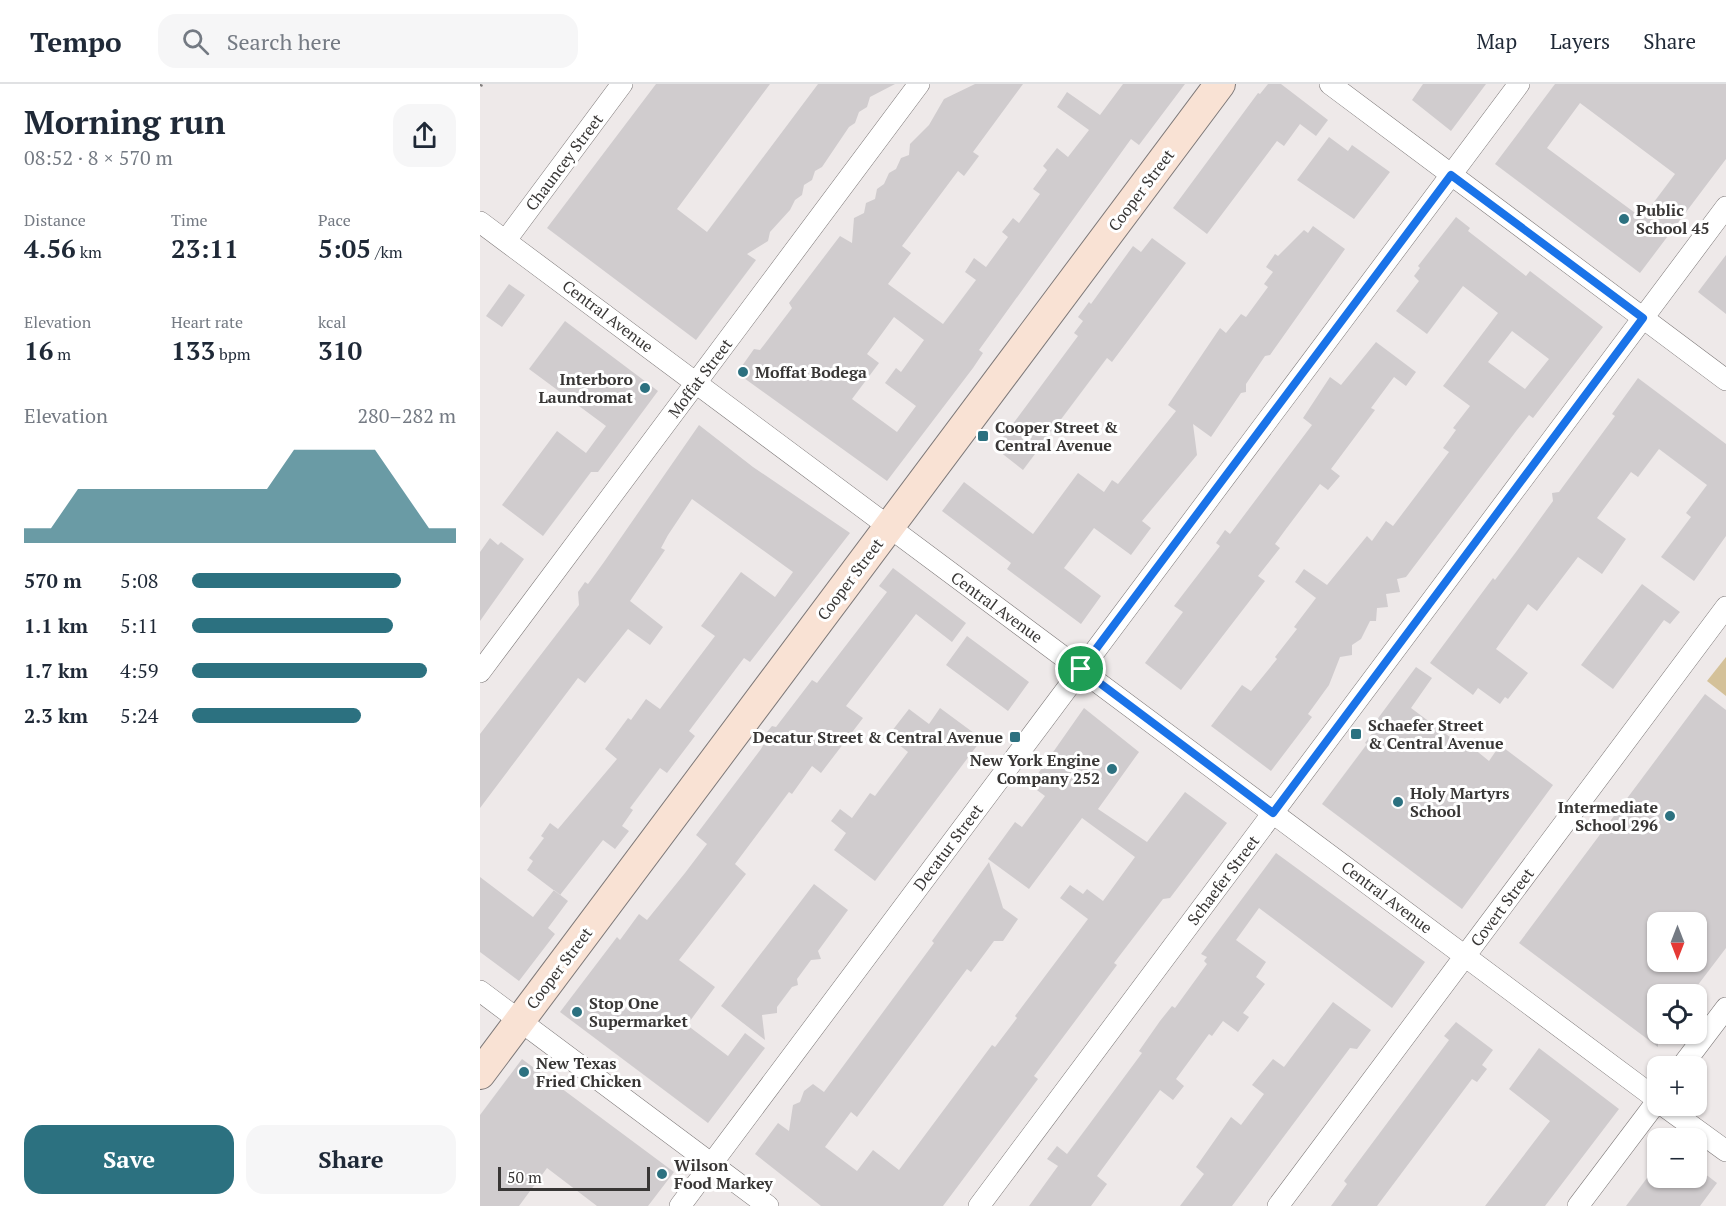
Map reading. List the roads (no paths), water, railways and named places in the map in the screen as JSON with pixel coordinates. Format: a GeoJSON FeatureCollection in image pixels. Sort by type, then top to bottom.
{"type":"FeatureCollection","features":[{"type":"Feature","properties":{"kind":"main road","name":"Cooper Street"},"geometry":{"type":"LineString","coordinates":[[480,1074],[1220,84]]}},
{"type":"Feature","properties":{"kind":"street","name":"Chauncey Street"},"geometry":{"type":"LineString","coordinates":[[506,240],[622,84]]}},
{"type":"Feature","properties":{"kind":"street","name":"Moffat Street"},"geometry":{"type":"LineString","coordinates":[[480,672],[920,84]]}},
{"type":"Feature","properties":{"kind":"street"},"geometry":{"type":"LineString","coordinates":[[1330,84],[1726,380]]}},
{"type":"Feature","properties":{"kind":"street","name":"Decatur Street"},"geometry":{"type":"LineString","coordinates":[[680,1206],[1519,84]]}},
{"type":"Feature","properties":{"kind":"street","name":"Schaefer Street"},"geometry":{"type":"LineString","coordinates":[[979,1206],[1726,207]]}},
{"type":"Feature","properties":{"kind":"street","name":"Central Avenue"},"geometry":{"type":"LineString","coordinates":[[480,222],[1647,1092]]}},
{"type":"Feature","properties":{"kind":"street","name":"Covert Street"},"geometry":{"type":"LineString","coordinates":[[1278,1206],[1726,607]]}},
{"type":"Feature","properties":{"kind":"street"},"geometry":{"type":"LineString","coordinates":[[480,991],[768,1206]]}},
{"type":"Feature","properties":{"kind":"street"},"geometry":{"type":"LineString","coordinates":[[1690,1056],[1726,1008]]}},
{"type":"Feature","properties":{"kind":"street"},"geometry":{"type":"LineString","coordinates":[[1578,1206],[1647,1113]]}},
{"type":"Feature","properties":{"kind":"street"},"geometry":{"type":"LineString","coordinates":[[1677,1116],[1726,1152]]}},
{"type":"Feature","properties":{"kind":"place","name":"Public School 45"},"geometry":{"type":"Point","coordinates":[1624,219]}},
{"type":"Feature","properties":{"kind":"place","name":"Moffat Bodega"},"geometry":{"type":"Point","coordinates":[743,372]}},
{"type":"Feature","properties":{"kind":"place","name":"Interboro Laundromat"},"geometry":{"type":"Point","coordinates":[645,388]}},
{"type":"Feature","properties":{"kind":"place","name":"Cooper Street & Central Avenue"},"geometry":{"type":"Point","coordinates":[983,436]}},
{"type":"Feature","properties":{"kind":"place","name":"Schaefer Street & Central Avenue"},"geometry":{"type":"Point","coordinates":[1356,734]}},
{"type":"Feature","properties":{"kind":"place","name":"Decatur Street & Central Avenue"},"geometry":{"type":"Point","coordinates":[1015,737]}},
{"type":"Feature","properties":{"kind":"place","name":"New York Engine Company 252"},"geometry":{"type":"Point","coordinates":[1112,769]}},
{"type":"Feature","properties":{"kind":"place","name":"Holy Martyrs School"},"geometry":{"type":"Point","coordinates":[1398,802]}},
{"type":"Feature","properties":{"kind":"place","name":"Intermediate School 296"},"geometry":{"type":"Point","coordinates":[1670,816]}},
{"type":"Feature","properties":{"kind":"place","name":"Stop One Supermarket"},"geometry":{"type":"Point","coordinates":[577,1012]}},
{"type":"Feature","properties":{"kind":"place","name":"New Texas Fried Chicken"},"geometry":{"type":"Point","coordinates":[524,1072]}},
{"type":"Feature","properties":{"kind":"place","name":"Wilson Food Markey"},"geometry":{"type":"Point","coordinates":[662,1174]}}]}
